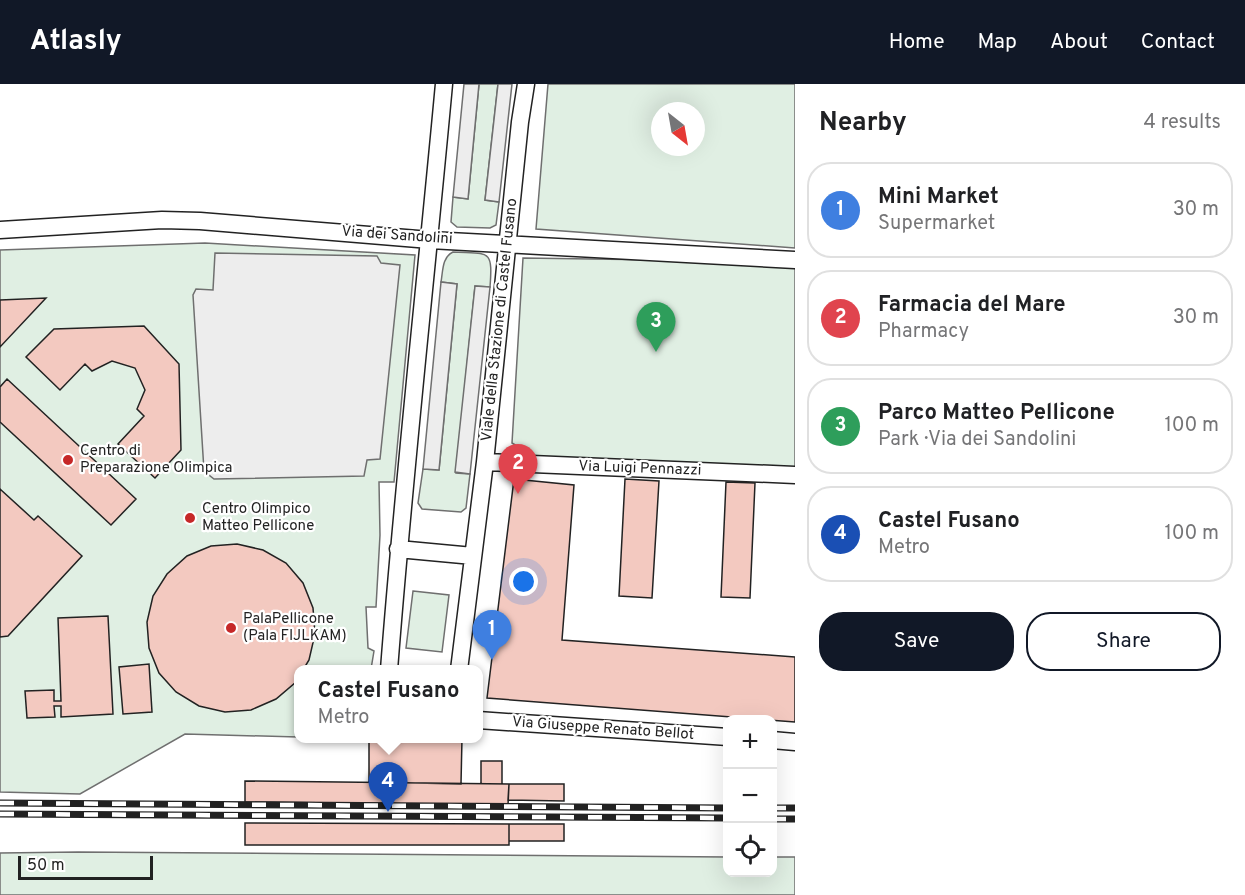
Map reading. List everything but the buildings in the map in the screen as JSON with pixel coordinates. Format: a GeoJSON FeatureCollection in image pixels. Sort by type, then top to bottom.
{"type":"FeatureCollection","features":[{"type":"Feature","properties":{"kind":"street"},"geometry":{"type":"LineString","coordinates":[[388,665],[444,84]]}},
{"type":"Feature","properties":{"kind":"street","name":"Viale della Stazione di Castel Fusano"},"geometry":{"type":"LineString","coordinates":[[459,665],[485,462],[520,122],[526,84]]}},
{"type":"Feature","properties":{"kind":"street","name":"Via dei Sandolini"},"geometry":{"type":"LineString","coordinates":[[0,230],[187,220],[430,240],[795,260]]}},
{"type":"Feature","properties":{"kind":"street","name":"Via Luigi Pennazzi"},"geometry":{"type":"LineString","coordinates":[[485,462],[795,475]]}},
{"type":"Feature","properties":{"kind":"street"},"geometry":{"type":"LineString","coordinates":[[398,549],[473,556]]}},
{"type":"Feature","properties":{"kind":"street","name":"Via Giuseppe Renato Bellot"},"geometry":{"type":"LineString","coordinates":[[483,720],[723,737]]}},
{"type":"Feature","properties":{"kind":"street"},"geometry":{"type":"LineString","coordinates":[[777,740],[795,742]]}},
{"type":"Feature","properties":{"kind":"green space"},"geometry":{"type":"Polygon","coordinates":[[[479,84],[498,84],[485,200],[499,202],[496,225],[490,228],[457,227],[451,222],[453,197],[468,199],[479,84]]]}},
{"type":"Feature","properties":{"kind":"green space"},"geometry":{"type":"Polygon","coordinates":[[[548,84],[795,84],[795,248],[536,229],[548,84]]]}},
{"type":"Feature","properties":{"kind":"green space","name":"Centro Olimpico Matteo Pellicone"},"geometry":{"type":"Polygon","coordinates":[[[205,243],[415,255],[394,482],[379,482],[380,535],[376,607],[366,607],[368,648],[374,651],[372,665],[294,665],[294,737],[185,734],[80,794],[0,792],[0,250],[205,243]]]}},
{"type":"Feature","properties":{"kind":"green space"},"geometry":{"type":"Polygon","coordinates":[[[453,252],[481,254],[489,259],[491,265],[490,287],[475,286],[456,473],[470,474],[466,508],[461,512],[422,509],[418,503],[423,469],[439,470],[457,284],[441,282],[445,261],[453,252]]]}},
{"type":"Feature","properties":{"kind":"green space"},"geometry":{"type":"Polygon","coordinates":[[[523,258],[795,262],[795,467],[548,465],[512,443],[523,258]]]}},
{"type":"Feature","properties":{"kind":"green space"},"geometry":{"type":"Polygon","coordinates":[[[413,591],[449,595],[442,652],[406,648],[413,591]]]}},
{"type":"Feature","properties":{"kind":"green space"},"geometry":{"type":"Polygon","coordinates":[[[0,853],[723,857],[723,877],[777,877],[777,857],[795,857],[795,895],[0,895],[0,853]]]}},
{"type":"Feature","properties":{"kind":"shaded area"},"geometry":{"type":"Polygon","coordinates":[[[464,84],[479,84],[468,199],[453,197],[464,84]]]}},
{"type":"Feature","properties":{"kind":"shaded area"},"geometry":{"type":"Polygon","coordinates":[[[498,84],[512,84],[499,202],[485,200],[498,84]]]}},
{"type":"Feature","properties":{"kind":"shaded area"},"geometry":{"type":"Polygon","coordinates":[[[215,253],[377,256],[381,263],[400,265],[380,459],[367,460],[364,476],[214,479],[204,471],[193,295],[196,289],[213,290],[215,253]]]}},
{"type":"Feature","properties":{"kind":"shaded area"},"geometry":{"type":"Polygon","coordinates":[[[441,282],[457,284],[439,470],[423,469],[441,282]]]}},
{"type":"Feature","properties":{"kind":"shaded area"},"geometry":{"type":"Polygon","coordinates":[[[475,286],[490,287],[470,474],[455,472],[475,286]]]}},
{"type":"Feature","properties":{"kind":"railway"},"geometry":{"type":"LineString","coordinates":[[0,803],[723,808]]}},
{"type":"Feature","properties":{"kind":"railway"},"geometry":{"type":"LineString","coordinates":[[777,808],[795,808]]}},
{"type":"Feature","properties":{"kind":"railway"},"geometry":{"type":"LineString","coordinates":[[0,814],[723,818]]}},
{"type":"Feature","properties":{"kind":"railway"},"geometry":{"type":"LineString","coordinates":[[777,819],[795,819]]}},
{"type":"Feature","properties":{"kind":"place","name":"Parco Matteo Pellicone"},"geometry":{"type":"Point","coordinates":[656,352]}},
{"type":"Feature","properties":{"kind":"place","name":"Centro di Preparazione Olimpica"},"geometry":{"type":"Point","coordinates":[68,460]}},
{"type":"Feature","properties":{"kind":"place","name":"Farmacia del Mare"},"geometry":{"type":"Point","coordinates":[518,494]}},
{"type":"Feature","properties":{"kind":"place","name":"Centro Olimpico Matteo Pellicone"},"geometry":{"type":"Point","coordinates":[190,518]}},
{"type":"Feature","properties":{"kind":"place","name":"PalaPellicone (Pala FIJLKAM)"},"geometry":{"type":"Point","coordinates":[231,628]}},
{"type":"Feature","properties":{"kind":"place","name":"Mini Market"},"geometry":{"type":"Point","coordinates":[492,660]}},
{"type":"Feature","properties":{"kind":"place","name":"Castel Fusano"},"geometry":{"type":"Point","coordinates":[388,812]}}]}
